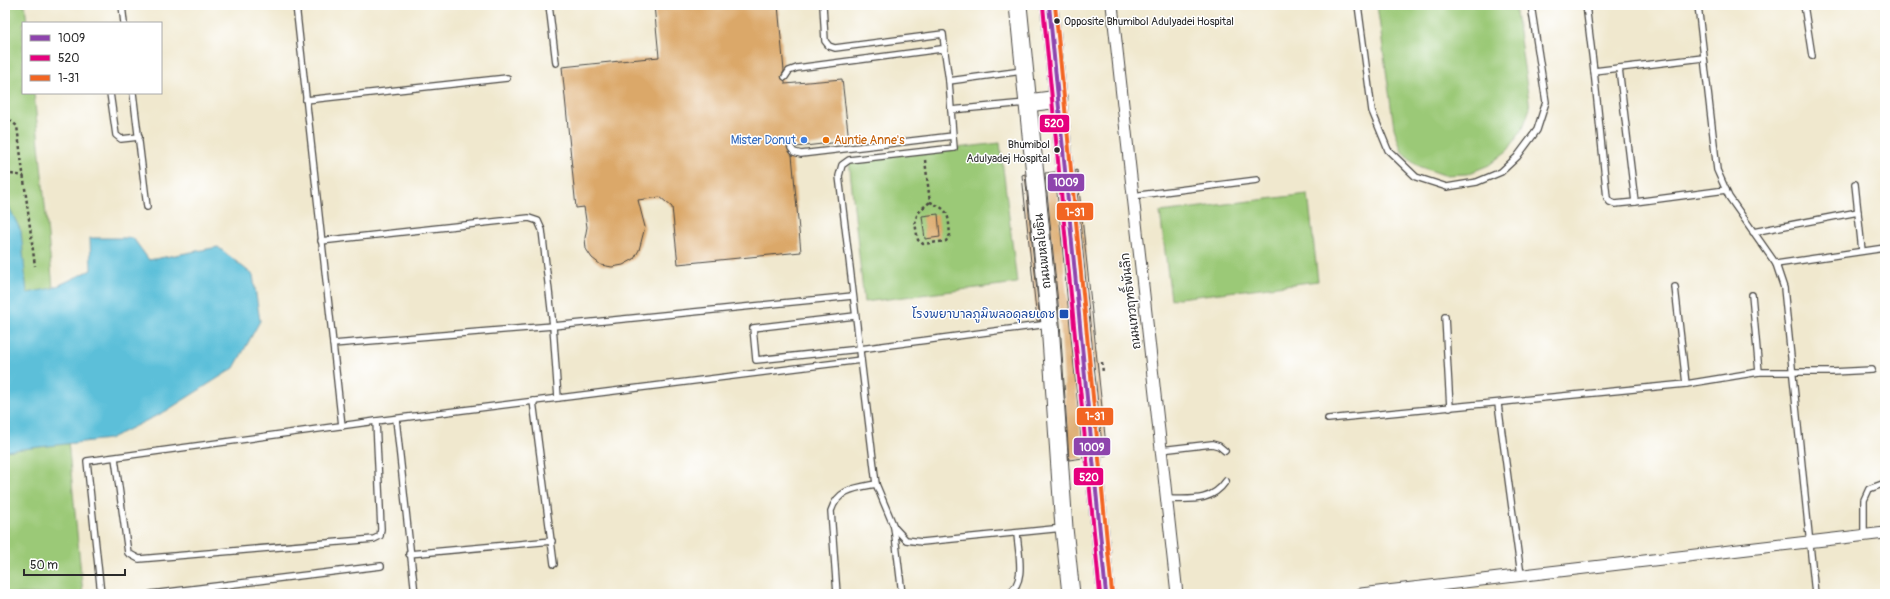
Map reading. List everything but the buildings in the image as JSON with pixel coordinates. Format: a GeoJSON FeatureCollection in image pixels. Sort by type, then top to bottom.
{"type":"FeatureCollection","features":[{"type":"Feature","properties":{"kind":"main road","name":"ถนนพหลโยธิน"},"geometry":{"type":"LineString","coordinates":[[1018,5],[1050,324],[1064,528],[1071,594]]}},
{"type":"Feature","properties":{"kind":"main road"},"geometry":{"type":"LineString","coordinates":[[1049,5],[1106,594]]}},
{"type":"Feature","properties":{"kind":"main road"},"geometry":{"type":"LineString","coordinates":[[1028,102],[1059,99]]}},
{"type":"Feature","properties":{"kind":"street","name":"ถนนเทวฤทธิ์พันลึก"},"geometry":{"type":"LineString","coordinates":[[1112,5],[1177,594]]}},
{"type":"Feature","properties":{"kind":"street"},"geometry":{"type":"LineString","coordinates":[[1361,594],[1885,533]]}},
{"type":"Feature","properties":{"kind":"lane"},"geometry":{"type":"LineString","coordinates":[[122,5],[124,22]]}},
{"type":"Feature","properties":{"kind":"lane"},"geometry":{"type":"LineString","coordinates":[[296,5],[342,426]]}},
{"type":"Feature","properties":{"kind":"lane"},"geometry":{"type":"LineString","coordinates":[[549,5],[556,62]]}},
{"type":"Feature","properties":{"kind":"lane"},"geometry":{"type":"LineString","coordinates":[[823,5],[825,41],[829,46],[836,48],[943,34],[946,53],[954,148],[849,160],[842,165],[839,176],[876,484],[894,527],[902,594]]}},
{"type":"Feature","properties":{"kind":"lane"},"geometry":{"type":"LineString","coordinates":[[1358,5],[1372,111],[1388,150],[1416,177],[1447,187],[1477,182],[1501,172],[1517,157],[1537,130],[1546,102],[1531,5]]}},
{"type":"Feature","properties":{"kind":"lane"},"geometry":{"type":"LineString","coordinates":[[1586,5],[1607,198],[1610,202],[1615,204],[1635,202],[1726,190]]}},
{"type":"Feature","properties":{"kind":"lane"},"geometry":{"type":"LineString","coordinates":[[1698,5],[1717,170],[1729,197],[1776,264],[1784,288],[1815,594]]}},
{"type":"Feature","properties":{"kind":"lane"},"geometry":{"type":"LineString","coordinates":[[1804,5],[1812,56]]}},
{"type":"Feature","properties":{"kind":"lane"},"geometry":{"type":"LineString","coordinates":[[784,77],[789,71],[797,68],[941,49],[946,53]]}},
{"type":"Feature","properties":{"kind":"lane"},"geometry":{"type":"LineString","coordinates":[[1594,71],[1703,58]]}},
{"type":"Feature","properties":{"kind":"lane"},"geometry":{"type":"LineString","coordinates":[[1619,68],[1635,202]]}},
{"type":"Feature","properties":{"kind":"lane"},"geometry":{"type":"LineString","coordinates":[[949,81],[1024,71]]}},
{"type":"Feature","properties":{"kind":"lane"},"geometry":{"type":"LineString","coordinates":[[306,100],[507,78]]}},
{"type":"Feature","properties":{"kind":"lane"},"geometry":{"type":"LineString","coordinates":[[110,94],[116,135],[121,139],[139,137]]}},
{"type":"Feature","properties":{"kind":"lane"},"geometry":{"type":"LineString","coordinates":[[133,94],[147,207]]}},
{"type":"Feature","properties":{"kind":"lane"},"geometry":{"type":"LineString","coordinates":[[951,110],[1028,102]]}},
{"type":"Feature","properties":{"kind":"lane"},"geometry":{"type":"LineString","coordinates":[[791,148],[794,152],[801,154],[953,136]]}},
{"type":"Feature","properties":{"kind":"lane"},"geometry":{"type":"LineString","coordinates":[[1132,196],[1257,180]]}},
{"type":"Feature","properties":{"kind":"lane"},"geometry":{"type":"LineString","coordinates":[[1855,184],[1862,251]]}},
{"type":"Feature","properties":{"kind":"lane"},"geometry":{"type":"LineString","coordinates":[[1753,232],[1858,212]]}},
{"type":"Feature","properties":{"kind":"lane"},"geometry":{"type":"LineString","coordinates":[[321,241],[529,218],[538,221],[542,230],[554,326],[558,398]]}},
{"type":"Feature","properties":{"kind":"lane"},"geometry":{"type":"LineString","coordinates":[[1776,264],[1885,248]]}},
{"type":"Feature","properties":{"kind":"lane"},"geometry":{"type":"LineString","coordinates":[[1675,287],[1686,384]]}},
{"type":"Feature","properties":{"kind":"lane"},"geometry":{"type":"LineString","coordinates":[[1752,295],[1759,372]]}},
{"type":"Feature","properties":{"kind":"lane"},"geometry":{"type":"LineString","coordinates":[[333,344],[554,326],[853,296]]}},
{"type":"Feature","properties":{"kind":"lane"},"geometry":{"type":"LineString","coordinates":[[855,316],[753,328],[756,360],[860,349],[1050,324]]}},
{"type":"Feature","properties":{"kind":"lane"},"geometry":{"type":"LineString","coordinates":[[1445,318],[1450,408]]}},
{"type":"Feature","properties":{"kind":"lane"},"geometry":{"type":"LineString","coordinates":[[101,594],[87,461],[376,421],[861,360]]}},
{"type":"Feature","properties":{"kind":"lane"},"geometry":{"type":"LineString","coordinates":[[1328,419],[1498,404],[1686,384],[1759,372],[1832,372],[1872,370]]}},
{"type":"Feature","properties":{"kind":"lane"},"geometry":{"type":"LineString","coordinates":[[533,401],[554,564]]}},
{"type":"Feature","properties":{"kind":"lane"},"geometry":{"type":"LineString","coordinates":[[1498,404],[1521,575]]}},
{"type":"Feature","properties":{"kind":"lane"},"geometry":{"type":"LineString","coordinates":[[396,419],[409,554],[415,594]]}},
{"type":"Feature","properties":{"kind":"lane"},"geometry":{"type":"LineString","coordinates":[[115,458],[128,553],[139,559],[374,539],[380,536],[381,530],[376,421]]}},
{"type":"Feature","properties":{"kind":"lane"},"geometry":{"type":"LineString","coordinates":[[1161,450],[1212,444],[1220,446],[1225,451]]}},
{"type":"Feature","properties":{"kind":"lane"},"geometry":{"type":"LineString","coordinates":[[1166,499],[1204,498],[1220,491],[1226,481]]}},
{"type":"Feature","properties":{"kind":"lane"},"geometry":{"type":"LineString","coordinates":[[1864,536],[1864,500],[1869,489],[1885,483]]}},
{"type":"Feature","properties":{"kind":"lane"},"geometry":{"type":"LineString","coordinates":[[838,594],[831,511],[835,500],[851,488],[876,484]]}},
{"type":"Feature","properties":{"kind":"lane"},"geometry":{"type":"LineString","coordinates":[[894,527],[906,540],[922,542],[1017,534],[1064,528]]}},
{"type":"Feature","properties":{"kind":"lane"},"geometry":{"type":"LineString","coordinates":[[1008,594],[1014,590],[1020,578],[1017,534]]}},
{"type":"Feature","properties":{"kind":"lane"},"geometry":{"type":"LineString","coordinates":[[409,554],[552,542]]}},
{"type":"Feature","properties":{"kind":"lane"},"geometry":{"type":"LineString","coordinates":[[151,594],[381,566]]}},
{"type":"Feature","properties":{"kind":"path"},"geometry":{"type":"LineString","coordinates":[[5,116],[17,126],[35,266]]}},
{"type":"Feature","properties":{"kind":"path"},"geometry":{"type":"LineString","coordinates":[[924,152],[930,202]]}},
{"type":"Feature","properties":{"kind":"path"},"geometry":{"type":"LineString","coordinates":[[5,173],[24,176]]}},
{"type":"Feature","properties":{"kind":"path"},"geometry":{"type":"LineString","coordinates":[[930,202],[943,207],[948,216],[950,235],[946,241],[923,244],[918,240],[914,220],[919,210],[930,202]]}},
{"type":"Feature","properties":{"kind":"path"},"geometry":{"type":"LineString","coordinates":[[1102,362],[1103,372]]}},
{"type":"Feature","properties":{"kind":"green space"},"geometry":{"type":"Polygon","coordinates":[[[5,5],[25,5],[27,22],[22,22],[22,94],[34,94],[83,594],[5,594],[5,5]]]}},
{"type":"Feature","properties":{"kind":"green space"},"geometry":{"type":"Polygon","coordinates":[[[1377,5],[1515,5],[1530,108],[1522,130],[1508,150],[1489,165],[1467,174],[1444,175],[1418,166],[1402,152],[1394,128],[1377,5]]]}},
{"type":"Feature","properties":{"kind":"green space"},"geometry":{"type":"Polygon","coordinates":[[[1000,143],[1017,283],[864,302],[849,160],[1000,143]]]}},
{"type":"Feature","properties":{"kind":"green space"},"geometry":{"type":"Polygon","coordinates":[[[1308,194],[1318,281],[1171,299],[1160,212],[1308,194]]]}},
{"type":"Feature","properties":{"kind":"water"},"geometry":{"type":"Polygon","coordinates":[[[5,199],[21,231],[27,293],[53,288],[91,270],[90,238],[133,238],[149,260],[218,247],[253,275],[260,321],[234,368],[166,411],[109,439],[5,451],[5,199]]]}},
{"type":"Feature","properties":{"kind":"transit line","name":"1009"},"geometry":{"type":"LineString","coordinates":[[1049,5],[1106,594]]}},
{"type":"Feature","properties":{"kind":"transit line","name":"1-31"},"geometry":{"type":"LineString","coordinates":[[1055,5],[1112,593]]}},
{"type":"Feature","properties":{"kind":"transit line","name":"520"},"geometry":{"type":"LineString","coordinates":[[1043,6],[1100,594]]}},
{"type":"Feature","properties":{"kind":"place","name":"Opposite Bhumibol Adulyadei Hospital"},"geometry":{"type":"Point","coordinates":[1057,21]}},
{"type":"Feature","properties":{"kind":"place","name":"Mister Donut"},"geometry":{"type":"Point","coordinates":[804,140]}},
{"type":"Feature","properties":{"kind":"place","name":"Auntie Anne's"},"geometry":{"type":"Point","coordinates":[826,140]}},
{"type":"Feature","properties":{"kind":"place","name":"Bhumibol Adulyadej Hospital"},"geometry":{"type":"Point","coordinates":[1057,150]}},
{"type":"Feature","properties":{"kind":"place","name":"โรงพยาบาลภูมิพลอดุลยเดช"},"geometry":{"type":"Point","coordinates":[1064,314]}}]}
